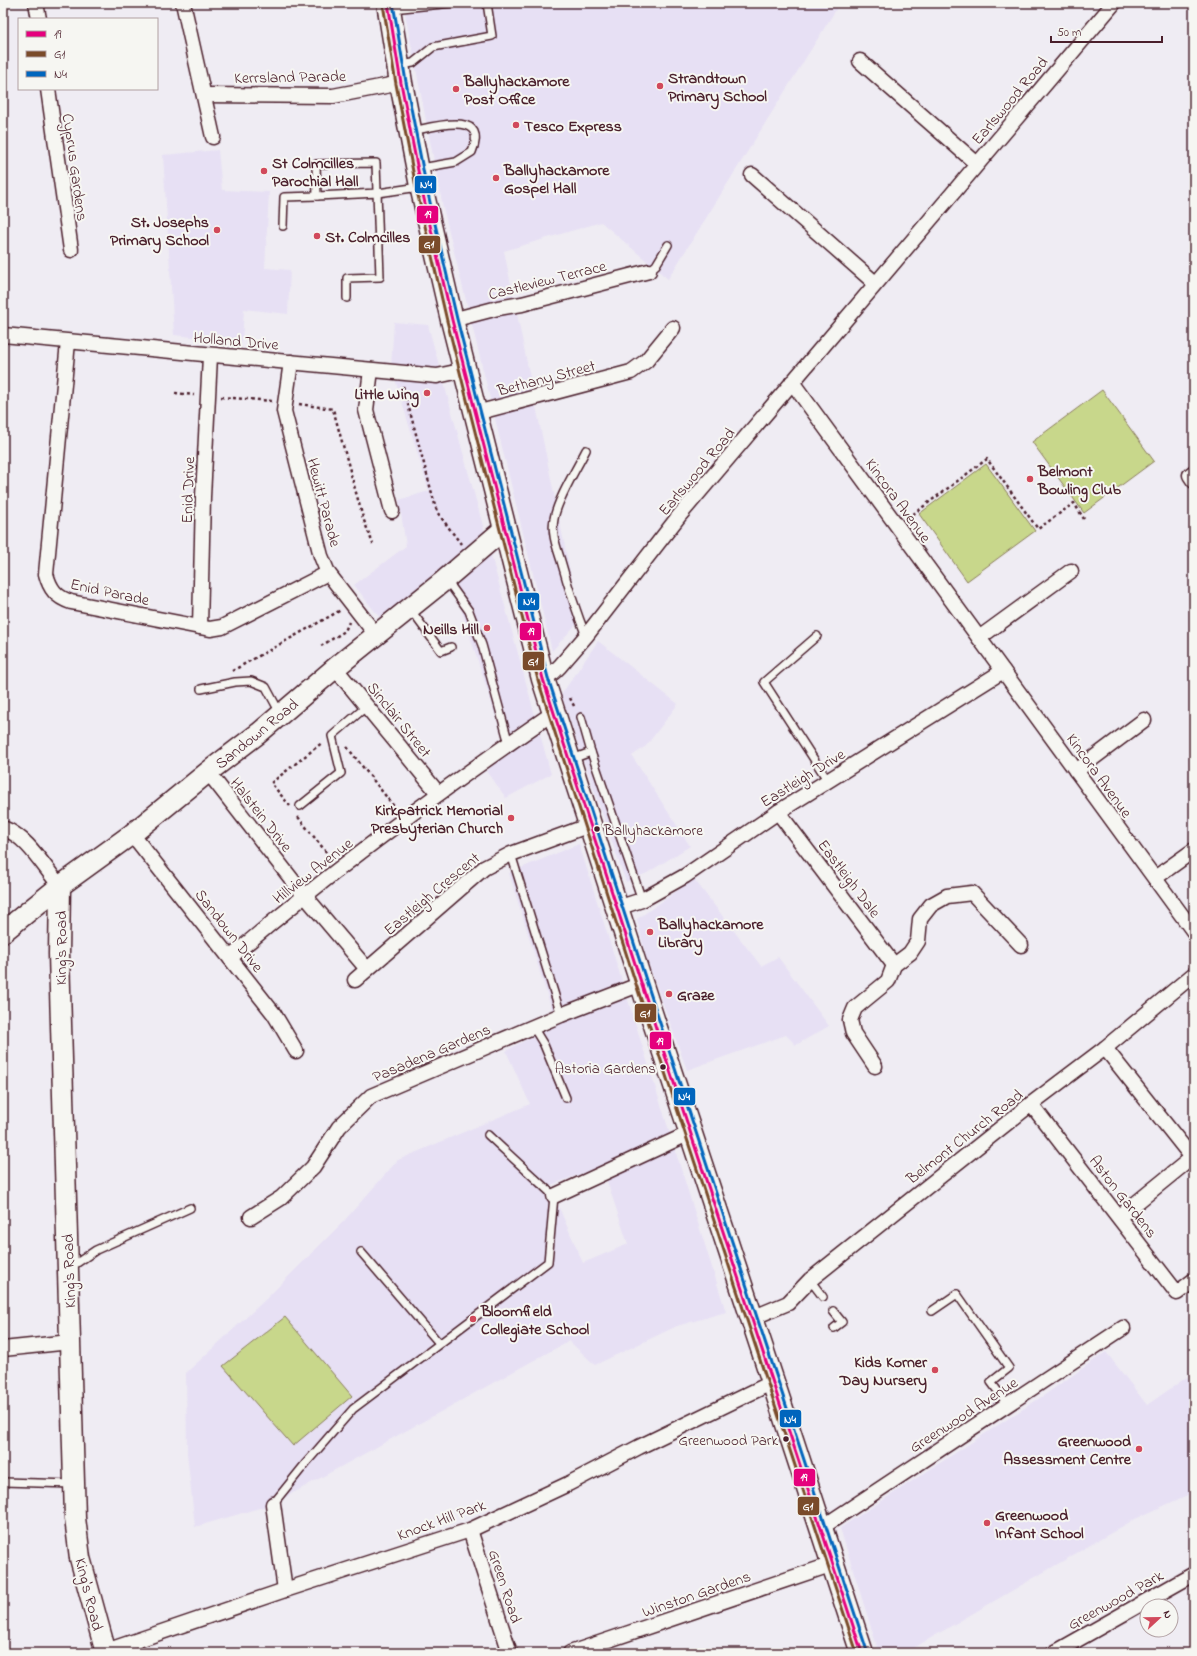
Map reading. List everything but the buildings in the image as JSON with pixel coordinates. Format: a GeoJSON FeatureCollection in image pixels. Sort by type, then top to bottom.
{"type":"FeatureCollection","features":[{"type":"Feature","properties":{"kind":"main road"},"geometry":{"type":"LineString","coordinates":[[389,6],[419,178],[452,320],[543,679],[568,761],[690,1134],[822,1528],[862,1653]]}},
{"type":"Feature","properties":{"kind":"street"},"geometry":{"type":"LineString","coordinates":[[36,3],[38,18]]}},
{"type":"Feature","properties":{"kind":"street"},"geometry":{"type":"LineString","coordinates":[[184,3],[213,137]]}},
{"type":"Feature","properties":{"kind":"street","name":"Earlswood Road"},"geometry":{"type":"LineString","coordinates":[[543,679],[557,669],[586,636],[679,516],[1114,3]]}},
{"type":"Feature","properties":{"kind":"street","name":"Earlswood Road"},"geometry":{"type":"LineString","coordinates":[[860,61],[978,164]]}},
{"type":"Feature","properties":{"kind":"street","name":"Kerrsland Parade"},"geometry":{"type":"LineString","coordinates":[[204,95],[333,96],[400,74]]}},
{"type":"Feature","properties":{"kind":"street","name":"Cyprus Gardens"},"geometry":{"type":"LineString","coordinates":[[48,90],[71,250]]}},
{"type":"Feature","properties":{"kind":"street"},"geometry":{"type":"LineString","coordinates":[[752,175],[875,283]]}},
{"type":"Feature","properties":{"kind":"street","name":"Castleview Terrace"},"geometry":{"type":"LineString","coordinates":[[452,320],[522,304],[649,271]]}},
{"type":"Feature","properties":{"kind":"street","name":"Bethany Street"},"geometry":{"type":"LineString","coordinates":[[476,413],[625,374],[638,368],[673,328]]}},
{"type":"Feature","properties":{"kind":"street","name":"Holland Drive"},"geometry":{"type":"LineString","coordinates":[[3,335],[210,356],[437,376],[465,370]]}},
{"type":"Feature","properties":{"kind":"street","name":"Enid Parade"},"geometry":{"type":"LineString","coordinates":[[68,342],[46,567],[48,584],[53,592],[60,598],[71,602],[210,629],[222,627],[328,573]]}},
{"type":"Feature","properties":{"kind":"street","name":"Enid Drive"},"geometry":{"type":"LineString","coordinates":[[200,627],[210,356]]}},
{"type":"Feature","properties":{"kind":"street","name":"Hewitt Parade"},"geometry":{"type":"LineString","coordinates":[[291,362],[284,411],[319,548],[328,573],[377,636]]}},
{"type":"Feature","properties":{"kind":"street"},"geometry":{"type":"LineString","coordinates":[[371,370],[366,410],[392,512]]}},
{"type":"Feature","properties":{"kind":"street","name":"Kincora Avenue"},"geometry":{"type":"LineString","coordinates":[[792,382],[1194,932]]}},
{"type":"Feature","properties":{"kind":"street"},"geometry":{"type":"LineString","coordinates":[[1194,472],[1190,475],[1194,481]]}},
{"type":"Feature","properties":{"kind":"street","name":"Sandown Road"},"geometry":{"type":"LineString","coordinates":[[3,932],[60,886],[132,834],[208,772],[259,733],[336,668],[410,609],[504,529]]}},
{"type":"Feature","properties":{"kind":"street"},"geometry":{"type":"LineString","coordinates":[[979,638],[1071,571]]}},
{"type":"Feature","properties":{"kind":"street","name":"Sinclair Street"},"geometry":{"type":"LineString","coordinates":[[336,668],[438,793]]}},
{"type":"Feature","properties":{"kind":"street","name":"Eastleigh Drive"},"geometry":{"type":"LineString","coordinates":[[617,908],[642,900],[685,876],[778,812],[1003,671]]}},
{"type":"Feature","properties":{"kind":"street","name":"Hillview Avenue"},"geometry":{"type":"LineString","coordinates":[[230,958],[305,895],[404,818],[553,713]]}},
{"type":"Feature","properties":{"kind":"street"},"geometry":{"type":"LineString","coordinates":[[1076,771],[1144,720]]}},
{"type":"Feature","properties":{"kind":"street","name":"Halstein Drive"},"geometry":{"type":"LineString","coordinates":[[208,772],[305,895]]}},
{"type":"Feature","properties":{"kind":"street","name":"Eastleigh Dale"},"geometry":{"type":"LineString","coordinates":[[778,812],[894,965]]}},
{"type":"Feature","properties":{"kind":"street","name":"Eastleigh Crescent"},"geometry":{"type":"LineString","coordinates":[[356,980],[484,868],[510,854],[590,825]]}},
{"type":"Feature","properties":{"kind":"street"},"geometry":{"type":"LineString","coordinates":[[3,828],[9,830],[24,840],[60,886]]}},
{"type":"Feature","properties":{"kind":"street","name":"Sandown Drive"},"geometry":{"type":"LineString","coordinates":[[132,834],[274,1014],[296,1051]]}},
{"type":"Feature","properties":{"kind":"street"},"geometry":{"type":"LineString","coordinates":[[1155,878],[1194,850]]}},
{"type":"Feature","properties":{"kind":"street","name":"King's Road"},"geometry":{"type":"LineString","coordinates":[[60,886],[59,954],[75,1518],[80,1558],[106,1652]]}},
{"type":"Feature","properties":{"kind":"street"},"geometry":{"type":"LineString","coordinates":[[875,1066],[853,1033],[850,1020],[855,1008],[888,981],[894,965],[910,953],[918,941],[920,919],[931,905],[947,896],[972,893],[1021,945]]}},
{"type":"Feature","properties":{"kind":"street"},"geometry":{"type":"LineString","coordinates":[[305,895],[367,969]]}},
{"type":"Feature","properties":{"kind":"street","name":"Belmont Church Road"},"geometry":{"type":"LineString","coordinates":[[752,1318],[788,1303],[810,1280],[1031,1104],[1105,1048],[1194,974]]}},
{"type":"Feature","properties":{"kind":"street","name":"Pasadena Gardens"},"geometry":{"type":"LineString","coordinates":[[251,1217],[281,1198],[313,1167],[339,1127],[371,1096],[560,1015],[641,984]]}},
{"type":"Feature","properties":{"kind":"street"},"geometry":{"type":"LineString","coordinates":[[1105,1048],[1193,1158],[1118,1217]]}},
{"type":"Feature","properties":{"kind":"street","name":"Aston Gardens"},"geometry":{"type":"LineString","coordinates":[[1031,1104],[1177,1292],[1194,1280]]}},
{"type":"Feature","properties":{"kind":"street"},"geometry":{"type":"LineString","coordinates":[[554,1196],[690,1134]]}},
{"type":"Feature","properties":{"kind":"street","name":"Greenwood Avenue"},"geometry":{"type":"LineString","coordinates":[[822,1528],[1123,1328]]}},
{"type":"Feature","properties":{"kind":"street"},"geometry":{"type":"LineString","coordinates":[[3,1349],[70,1342]]}},
{"type":"Feature","properties":{"kind":"street","name":"Knock Hill Park"},"geometry":{"type":"LineString","coordinates":[[106,1652],[285,1590],[470,1530],[568,1484],[639,1447],[773,1382]]}},
{"type":"Feature","properties":{"kind":"street"},"geometry":{"type":"LineString","coordinates":[[273,1504],[285,1590]]}},
{"type":"Feature","properties":{"kind":"street","name":"Green Road"},"geometry":{"type":"LineString","coordinates":[[470,1530],[510,1653]]}},
{"type":"Feature","properties":{"kind":"street","name":"Winston Gardens"},"geometry":{"type":"LineString","coordinates":[[570,1653],[833,1564]]}},
{"type":"Feature","properties":{"kind":"street","name":"Greenwood Park"},"geometry":{"type":"LineString","coordinates":[[1054,1653],[1194,1574]]}},
{"type":"Feature","properties":{"kind":"lane"},"geometry":{"type":"LineString","coordinates":[[389,6],[453,3]]}},
{"type":"Feature","properties":{"kind":"lane"},"geometry":{"type":"LineString","coordinates":[[400,74],[433,46],[492,36],[487,3]]}},
{"type":"Feature","properties":{"kind":"lane"},"geometry":{"type":"LineString","coordinates":[[283,226],[284,197],[378,193],[419,178],[456,162],[472,152],[476,140],[473,130],[465,124],[454,123],[410,132]]}},
{"type":"Feature","properties":{"kind":"lane"},"geometry":{"type":"LineString","coordinates":[[317,196],[316,164],[376,163],[380,277],[347,278],[347,298]]}},
{"type":"Feature","properties":{"kind":"lane"},"geometry":{"type":"LineString","coordinates":[[649,271],[656,265],[668,245]]}},
{"type":"Feature","properties":{"kind":"lane"},"geometry":{"type":"LineString","coordinates":[[586,450],[558,505],[553,521],[554,538],[564,574],[586,636]]}},
{"type":"Feature","properties":{"kind":"lane"},"geometry":{"type":"LineString","coordinates":[[446,579],[469,611],[482,645],[509,744]]}},
{"type":"Feature","properties":{"kind":"lane"},"geometry":{"type":"LineString","coordinates":[[410,609],[441,651],[451,647]]}},
{"type":"Feature","properties":{"kind":"lane"},"geometry":{"type":"LineString","coordinates":[[817,636],[764,682],[828,781]]}},
{"type":"Feature","properties":{"kind":"lane"},"geometry":{"type":"LineString","coordinates":[[200,689],[235,682],[251,681],[266,687],[275,701],[280,715]]}},
{"type":"Feature","properties":{"kind":"lane"},"geometry":{"type":"LineString","coordinates":[[300,806],[341,773],[332,736],[367,706]]}},
{"type":"Feature","properties":{"kind":"lane"},"geometry":{"type":"LineString","coordinates":[[581,717],[591,752],[642,900]]}},
{"type":"Feature","properties":{"kind":"lane"},"geometry":{"type":"LineString","coordinates":[[568,761],[591,752]]}},
{"type":"Feature","properties":{"kind":"lane"},"geometry":{"type":"LineString","coordinates":[[510,854],[560,1015]]}},
{"type":"Feature","properties":{"kind":"lane"},"geometry":{"type":"LineString","coordinates":[[534,1027],[544,1045],[566,1098]]}},
{"type":"Feature","properties":{"kind":"lane"},"geometry":{"type":"LineString","coordinates":[[273,1504],[353,1409],[548,1262],[554,1196],[488,1136]]}},
{"type":"Feature","properties":{"kind":"lane"},"geometry":{"type":"LineString","coordinates":[[68,1270],[96,1250],[190,1208]]}},
{"type":"Feature","properties":{"kind":"lane"},"geometry":{"type":"LineString","coordinates":[[360,1252],[439,1343]]}},
{"type":"Feature","properties":{"kind":"lane"},"geometry":{"type":"LineString","coordinates":[[810,1280],[823,1297]]}},
{"type":"Feature","properties":{"kind":"lane"},"geometry":{"type":"LineString","coordinates":[[932,1312],[957,1294],[1009,1368],[991,1382],[1008,1405]]}},
{"type":"Feature","properties":{"kind":"lane"},"geometry":{"type":"LineString","coordinates":[[833,1311],[842,1322],[834,1328]]}},
{"type":"Feature","properties":{"kind":"lane"},"geometry":{"type":"LineString","coordinates":[[3,1482],[73,1484]]}},
{"type":"Feature","properties":{"kind":"path"},"geometry":{"type":"LineString","coordinates":[[399,373],[437,512],[471,557]]}},
{"type":"Feature","properties":{"kind":"path"},"geometry":{"type":"LineString","coordinates":[[897,526],[987,460],[1038,529],[1074,503],[1084,519]]}},
{"type":"Feature","properties":{"kind":"path"},"geometry":{"type":"LineString","coordinates":[[321,646],[345,631],[354,606]]}},
{"type":"Feature","properties":{"kind":"path"},"geometry":{"type":"LineString","coordinates":[[231,671],[354,606]]}},
{"type":"Feature","properties":{"kind":"path"},"geometry":{"type":"LineString","coordinates":[[566,692],[581,717]]}},
{"type":"Feature","properties":{"kind":"path"},"geometry":{"type":"LineString","coordinates":[[335,733],[404,818]]}},
{"type":"Feature","properties":{"kind":"shaded area"},"geometry":{"type":"Polygon","coordinates":[[[403,3],[840,3],[668,279],[601,222],[504,251],[580,620],[552,651],[443,207],[403,3]]]}},
{"type":"Feature","properties":{"kind":"shaded area","name":"St. Josephs Primary School"},"geometry":{"type":"Polygon","coordinates":[[[218,150],[222,190],[269,192],[265,268],[290,270],[288,314],[244,309],[242,342],[174,335],[163,155],[218,150]]]}},
{"type":"Feature","properties":{"kind":"shaded area"},"geometry":{"type":"Polygon","coordinates":[[[394,322],[428,325],[551,774],[506,798],[487,771],[507,751],[448,568],[381,619],[354,585],[406,546],[399,500],[429,491],[391,366],[394,322]]]}},
{"type":"Feature","properties":{"kind":"shaded area"},"geometry":{"type":"Polygon","coordinates":[[[598,641],[678,704],[646,746],[632,756],[690,846],[647,873],[626,882],[561,695],[598,641]]]}},
{"type":"Feature","properties":{"kind":"shaded area","name":"Bloomfield Collegiate School"},"geometry":{"type":"Polygon","coordinates":[[[579,844],[726,1312],[677,1326],[595,1365],[569,1341],[273,1504],[195,1527],[187,1453],[186,1373],[266,1299],[343,1222],[398,1160],[530,1104],[506,1051],[556,1023],[509,873],[579,844]],[[602,1166],[551,1185],[554,1196],[583,1263],[628,1244],[602,1166]]]}},
{"type":"Feature","properties":{"kind":"shaded area"},"geometry":{"type":"Polygon","coordinates":[[[694,879],[761,966],[778,957],[829,1026],[796,1045],[786,1035],[687,1070],[646,957],[637,919],[694,879]]]}},
{"type":"Feature","properties":{"kind":"shaded area","name":"Greenwood Infant School"},"geometry":{"type":"Polygon","coordinates":[[[1106,1352],[1147,1405],[1187,1377],[1194,1387],[1194,1492],[1135,1519],[905,1653],[879,1653],[840,1528],[1046,1394],[1106,1352]]]}},
{"type":"Feature","properties":{"kind":"green space"},"geometry":{"type":"Polygon","coordinates":[[[1102,390],[1154,461],[1084,513],[1032,442],[1102,390]]]}},
{"type":"Feature","properties":{"kind":"green space"},"geometry":{"type":"Polygon","coordinates":[[[986,464],[1035,531],[967,581],[919,514],[986,464]]]}},
{"type":"Feature","properties":{"kind":"green space"},"geometry":{"type":"Polygon","coordinates":[[[285,1317],[352,1396],[293,1446],[223,1366],[285,1317]]]}},
{"type":"Feature","properties":{"kind":"transit line","name":"19"},"geometry":{"type":"LineString","coordinates":[[388,3],[401,83],[421,186],[452,320],[543,679],[650,1010],[862,1653]]}},
{"type":"Feature","properties":{"kind":"transit line","name":"N4"},"geometry":{"type":"LineString","coordinates":[[393,3],[406,82],[426,185],[457,319],[548,678],[867,1651]]}},
{"type":"Feature","properties":{"kind":"transit line","name":"G1"},"geometry":{"type":"LineString","coordinates":[[383,4],[396,84],[416,187],[447,321],[538,680],[645,1012],[857,1653]]}},
{"type":"Feature","properties":{"kind":"place","name":"Strandtown Primary School"},"geometry":{"type":"Point","coordinates":[660,86]}},
{"type":"Feature","properties":{"kind":"place","name":"Ballyhackamore Post Office"},"geometry":{"type":"Point","coordinates":[456,89]}},
{"type":"Feature","properties":{"kind":"place","name":"Tesco Express"},"geometry":{"type":"Point","coordinates":[516,125]}},
{"type":"Feature","properties":{"kind":"place","name":"St Colmcilles Parochial Hall"},"geometry":{"type":"Point","coordinates":[264,171]}},
{"type":"Feature","properties":{"kind":"place","name":"Ballyhackamore Gospel Hall"},"geometry":{"type":"Point","coordinates":[496,178]}},
{"type":"Feature","properties":{"kind":"place","name":"St. Josephs Primary School"},"geometry":{"type":"Point","coordinates":[217,230]}},
{"type":"Feature","properties":{"kind":"place","name":"St. Colmcilles"},"geometry":{"type":"Point","coordinates":[317,236]}},
{"type":"Feature","properties":{"kind":"place","name":"Little Wing"},"geometry":{"type":"Point","coordinates":[427,393]}},
{"type":"Feature","properties":{"kind":"place","name":"Belmont Bowling Club"},"geometry":{"type":"Point","coordinates":[1030,479]}},
{"type":"Feature","properties":{"kind":"place","name":"Neills Hill"},"geometry":{"type":"Point","coordinates":[487,628]}},
{"type":"Feature","properties":{"kind":"place","name":"Kirkpatrick Memorial Presbyterian Church"},"geometry":{"type":"Point","coordinates":[511,818]}},
{"type":"Feature","properties":{"kind":"place","name":"Ballyhackamore"},"geometry":{"type":"Point","coordinates":[597,829]}},
{"type":"Feature","properties":{"kind":"place","name":"Ballyhackamore Library"},"geometry":{"type":"Point","coordinates":[650,932]}},
{"type":"Feature","properties":{"kind":"place","name":"Graze"},"geometry":{"type":"Point","coordinates":[669,994]}},
{"type":"Feature","properties":{"kind":"place","name":"Astoria Gardens"},"geometry":{"type":"Point","coordinates":[663,1067]}},
{"type":"Feature","properties":{"kind":"place","name":"Bloomfield Collegiate School"},"geometry":{"type":"Point","coordinates":[473,1319]}},
{"type":"Feature","properties":{"kind":"place","name":"Kids Korner Day Nursery"},"geometry":{"type":"Point","coordinates":[935,1370]}},
{"type":"Feature","properties":{"kind":"place","name":"Greenwood Park"},"geometry":{"type":"Point","coordinates":[786,1439]}},
{"type":"Feature","properties":{"kind":"place","name":"Greenwood Assessment Centre"},"geometry":{"type":"Point","coordinates":[1139,1449]}},
{"type":"Feature","properties":{"kind":"place","name":"Greenwood Infant School"},"geometry":{"type":"Point","coordinates":[987,1523]}}]}
